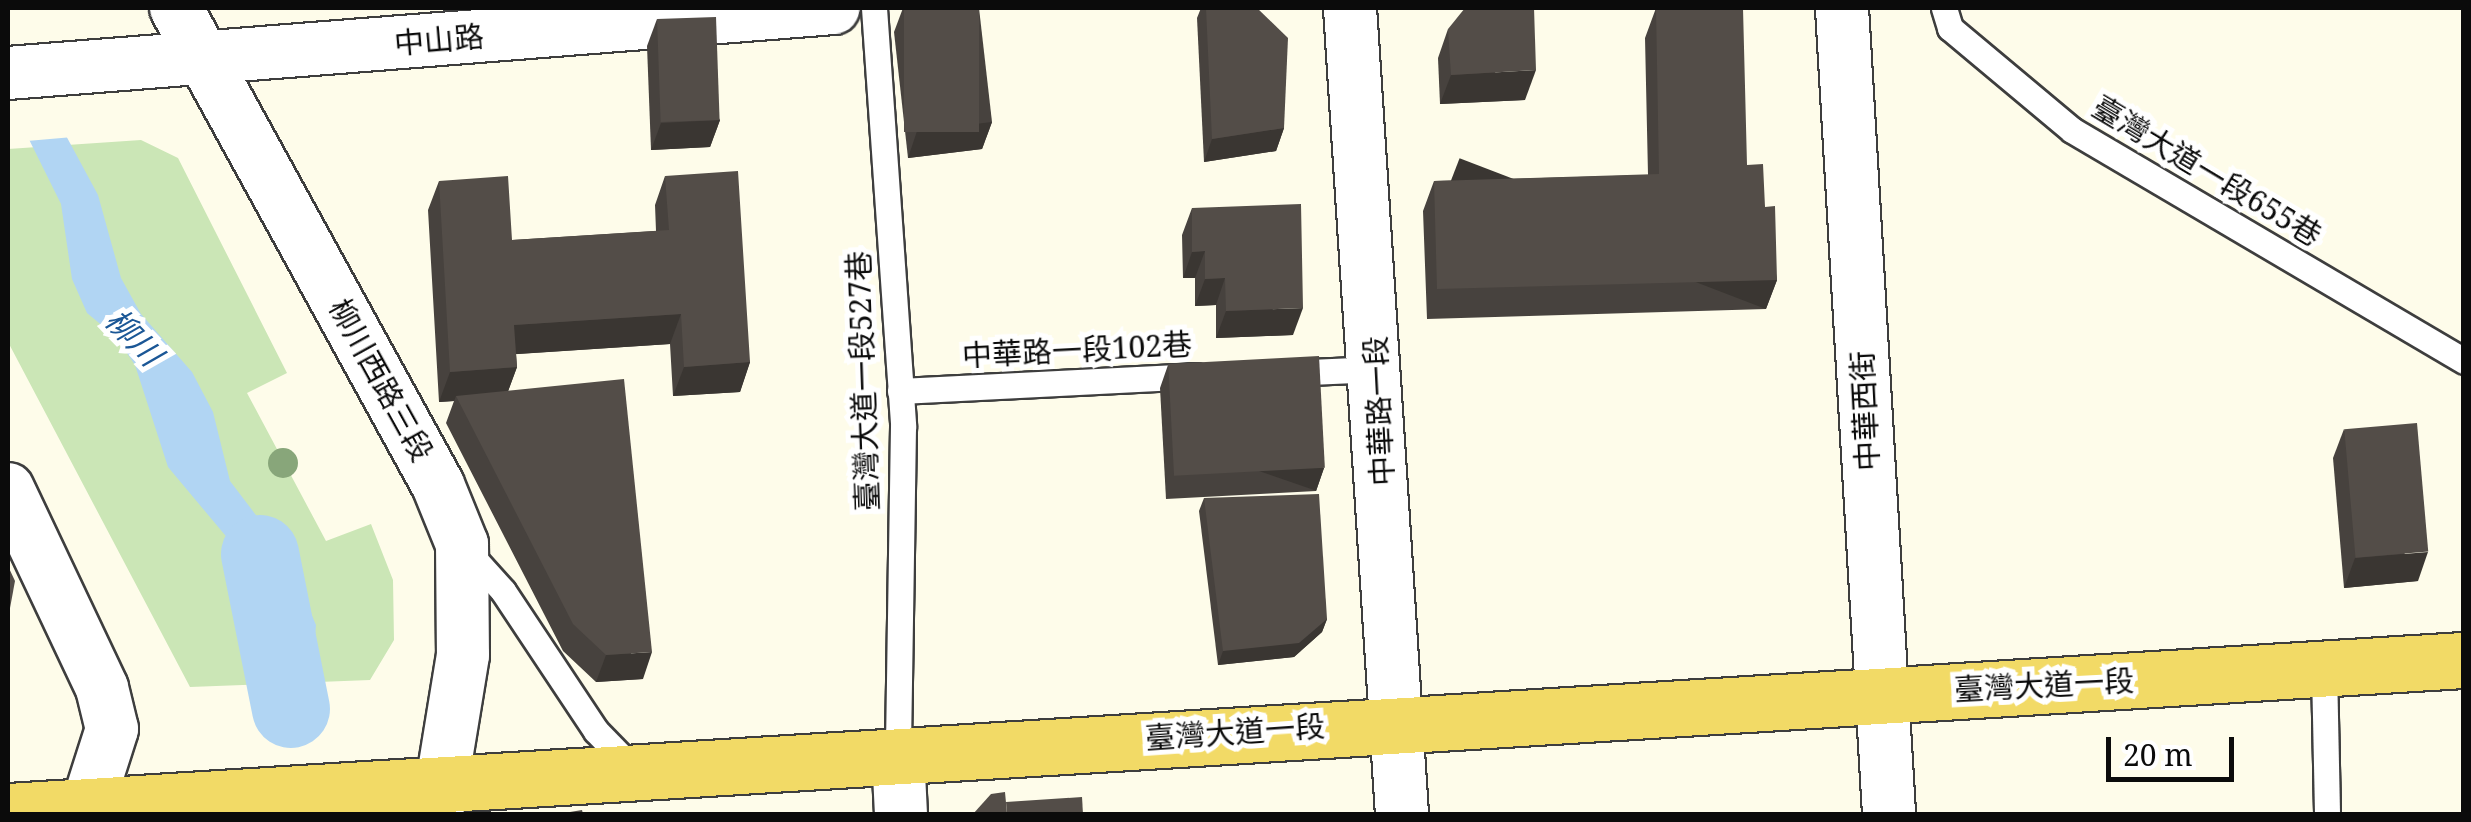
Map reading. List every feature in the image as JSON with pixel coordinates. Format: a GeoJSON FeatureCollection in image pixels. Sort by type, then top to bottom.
{"type":"FeatureCollection","features":[{"type":"Feature","properties":{"kind":"main road","name":"臺灣大道一段"},"geometry":{"type":"LineString","coordinates":[[8,811],[438,799],[638,773],[898,753],[2464,660]]}},
{"type":"Feature","properties":{"kind":"street","name":"柳川西路三段"},"geometry":{"type":"LineString","coordinates":[[176,8],[438,486],[462,544],[463,655],[438,799]]}},
{"type":"Feature","properties":{"kind":"street","name":"中山路"},"geometry":{"type":"LineString","coordinates":[[8,73],[204,60],[650,15],[834,8]]}},
{"type":"Feature","properties":{"kind":"street","name":"中華路一段"},"geometry":{"type":"LineString","coordinates":[[1350,8],[1377,369],[1402,814]]}},
{"type":"Feature","properties":{"kind":"street","name":"中華西街"},"geometry":{"type":"LineString","coordinates":[[1842,8],[1878,694],[1888,814]]}},
{"type":"Feature","properties":{"kind":"street"},"geometry":{"type":"LineString","coordinates":[[8,489],[102,688],[112,729],[83,809]]}},
{"type":"Feature","properties":{"kind":"street"},"geometry":{"type":"LineString","coordinates":[[898,753],[901,814]]}},
{"type":"Feature","properties":{"kind":"lane","name":"臺灣大道一段527巷"},"geometry":{"type":"LineString","coordinates":[[874,8],[900,392],[898,753]]}},
{"type":"Feature","properties":{"kind":"lane","name":"臺灣大道一段655巷"},"geometry":{"type":"LineString","coordinates":[[1944,8],[1950,28],[2072,130],[2464,361]]}},
{"type":"Feature","properties":{"kind":"lane"},"geometry":{"type":"LineString","coordinates":[[1258,374],[1377,369]]}},
{"type":"Feature","properties":{"kind":"lane","name":"中華路一段102巷"},"geometry":{"type":"LineString","coordinates":[[900,392],[1218,376]]}},
{"type":"Feature","properties":{"kind":"lane"},"geometry":{"type":"LineString","coordinates":[[462,544],[503,590],[596,730],[638,773]]}},
{"type":"Feature","properties":{"kind":"lane"},"geometry":{"type":"LineString","coordinates":[[2324,669],[2327,814]]}},
{"type":"Feature","properties":{"kind":"green space"},"geometry":{"type":"Polygon","coordinates":[[[141,140],[178,158],[287,373],[247,393],[326,541],[371,524],[393,580],[394,640],[370,680],[190,687],[8,342],[8,149],[141,140]]]}},
{"type":"Feature","properties":{"kind":"water","name":"柳川"},"geometry":{"type":"Polygon","coordinates":[[[8,28],[98,195],[121,278],[141,314],[192,372],[213,412],[230,481],[278,544],[298,583],[316,625],[314,650],[262,658],[235,547],[168,467],[135,365],[116,337],[87,313],[72,279],[61,204],[8,97],[8,28]]]}},
{"type":"Feature","properties":{"kind":"pier"},"geometry":{"type":"Polygon","coordinates":[[[8,23],[73,137],[27,141],[8,107],[8,23]]]}},
{"type":"Feature","properties":{"kind":"building"},"geometry":{"type":"Polygon","coordinates":[[[904,8],[979,8],[979,132],[904,132],[904,8]]]}},
{"type":"Feature","properties":{"kind":"building"},"geometry":{"type":"Polygon","coordinates":[[[1206,8],[1257,8],[1288,38],[1284,128],[1212,139],[1206,8]]]}},
{"type":"Feature","properties":{"kind":"building"},"geometry":{"type":"Polygon","coordinates":[[[1465,8],[1534,8],[1536,70],[1451,75],[1448,29],[1465,8]]]}},
{"type":"Feature","properties":{"kind":"building"},"geometry":{"type":"Polygon","coordinates":[[[1656,8],[1743,8],[1747,165],[1763,164],[1765,207],[1775,206],[1777,280],[1437,289],[1434,181],[1659,174],[1656,8]]]}},
{"type":"Feature","properties":{"kind":"building"},"geometry":{"type":"Polygon","coordinates":[[[716,17],[720,120],[661,122],[657,19],[716,17]]]}},
{"type":"Feature","properties":{"kind":"building"},"geometry":{"type":"Polygon","coordinates":[[[738,171],[750,362],[684,367],[681,314],[514,325],[517,367],[450,372],[439,181],[508,176],[512,240],[669,230],[665,176],[738,171]]]}},
{"type":"Feature","properties":{"kind":"building"},"geometry":{"type":"Polygon","coordinates":[[[1301,204],[1303,308],[1226,311],[1225,278],[1205,279],[1205,251],[1192,252],[1192,208],[1301,204]]]}},
{"type":"Feature","properties":{"kind":"building"},"geometry":{"type":"Polygon","coordinates":[[[1319,356],[1325,468],[1174,476],[1168,364],[1319,356]]]}},
{"type":"Feature","properties":{"kind":"building"},"geometry":{"type":"Polygon","coordinates":[[[624,379],[652,652],[606,655],[573,624],[456,396],[624,379]]]}},
{"type":"Feature","properties":{"kind":"building"},"geometry":{"type":"Polygon","coordinates":[[[2417,423],[2428,552],[2356,558],[2344,429],[2417,423]]]}},
{"type":"Feature","properties":{"kind":"building"},"geometry":{"type":"Polygon","coordinates":[[[1319,494],[1327,619],[1299,643],[1223,651],[1204,498],[1319,494]]]}},
{"type":"Feature","properties":{"kind":"building"},"geometry":{"type":"Polygon","coordinates":[[[8,566],[15,581],[8,619],[8,566]]]}},
{"type":"Feature","properties":{"kind":"building"},"geometry":{"type":"Polygon","coordinates":[[[1005,792],[1007,814],[973,814],[991,794],[1005,792]]]}},
{"type":"Feature","properties":{"kind":"building"},"geometry":{"type":"Polygon","coordinates":[[[1082,797],[1083,814],[1007,814],[1006,802],[1082,797]]]}},
{"type":"Feature","properties":{"kind":"waterway","name":"柳川"},"geometry":{"type":"LineString","coordinates":[[260,554],[291,709]]}}]}
